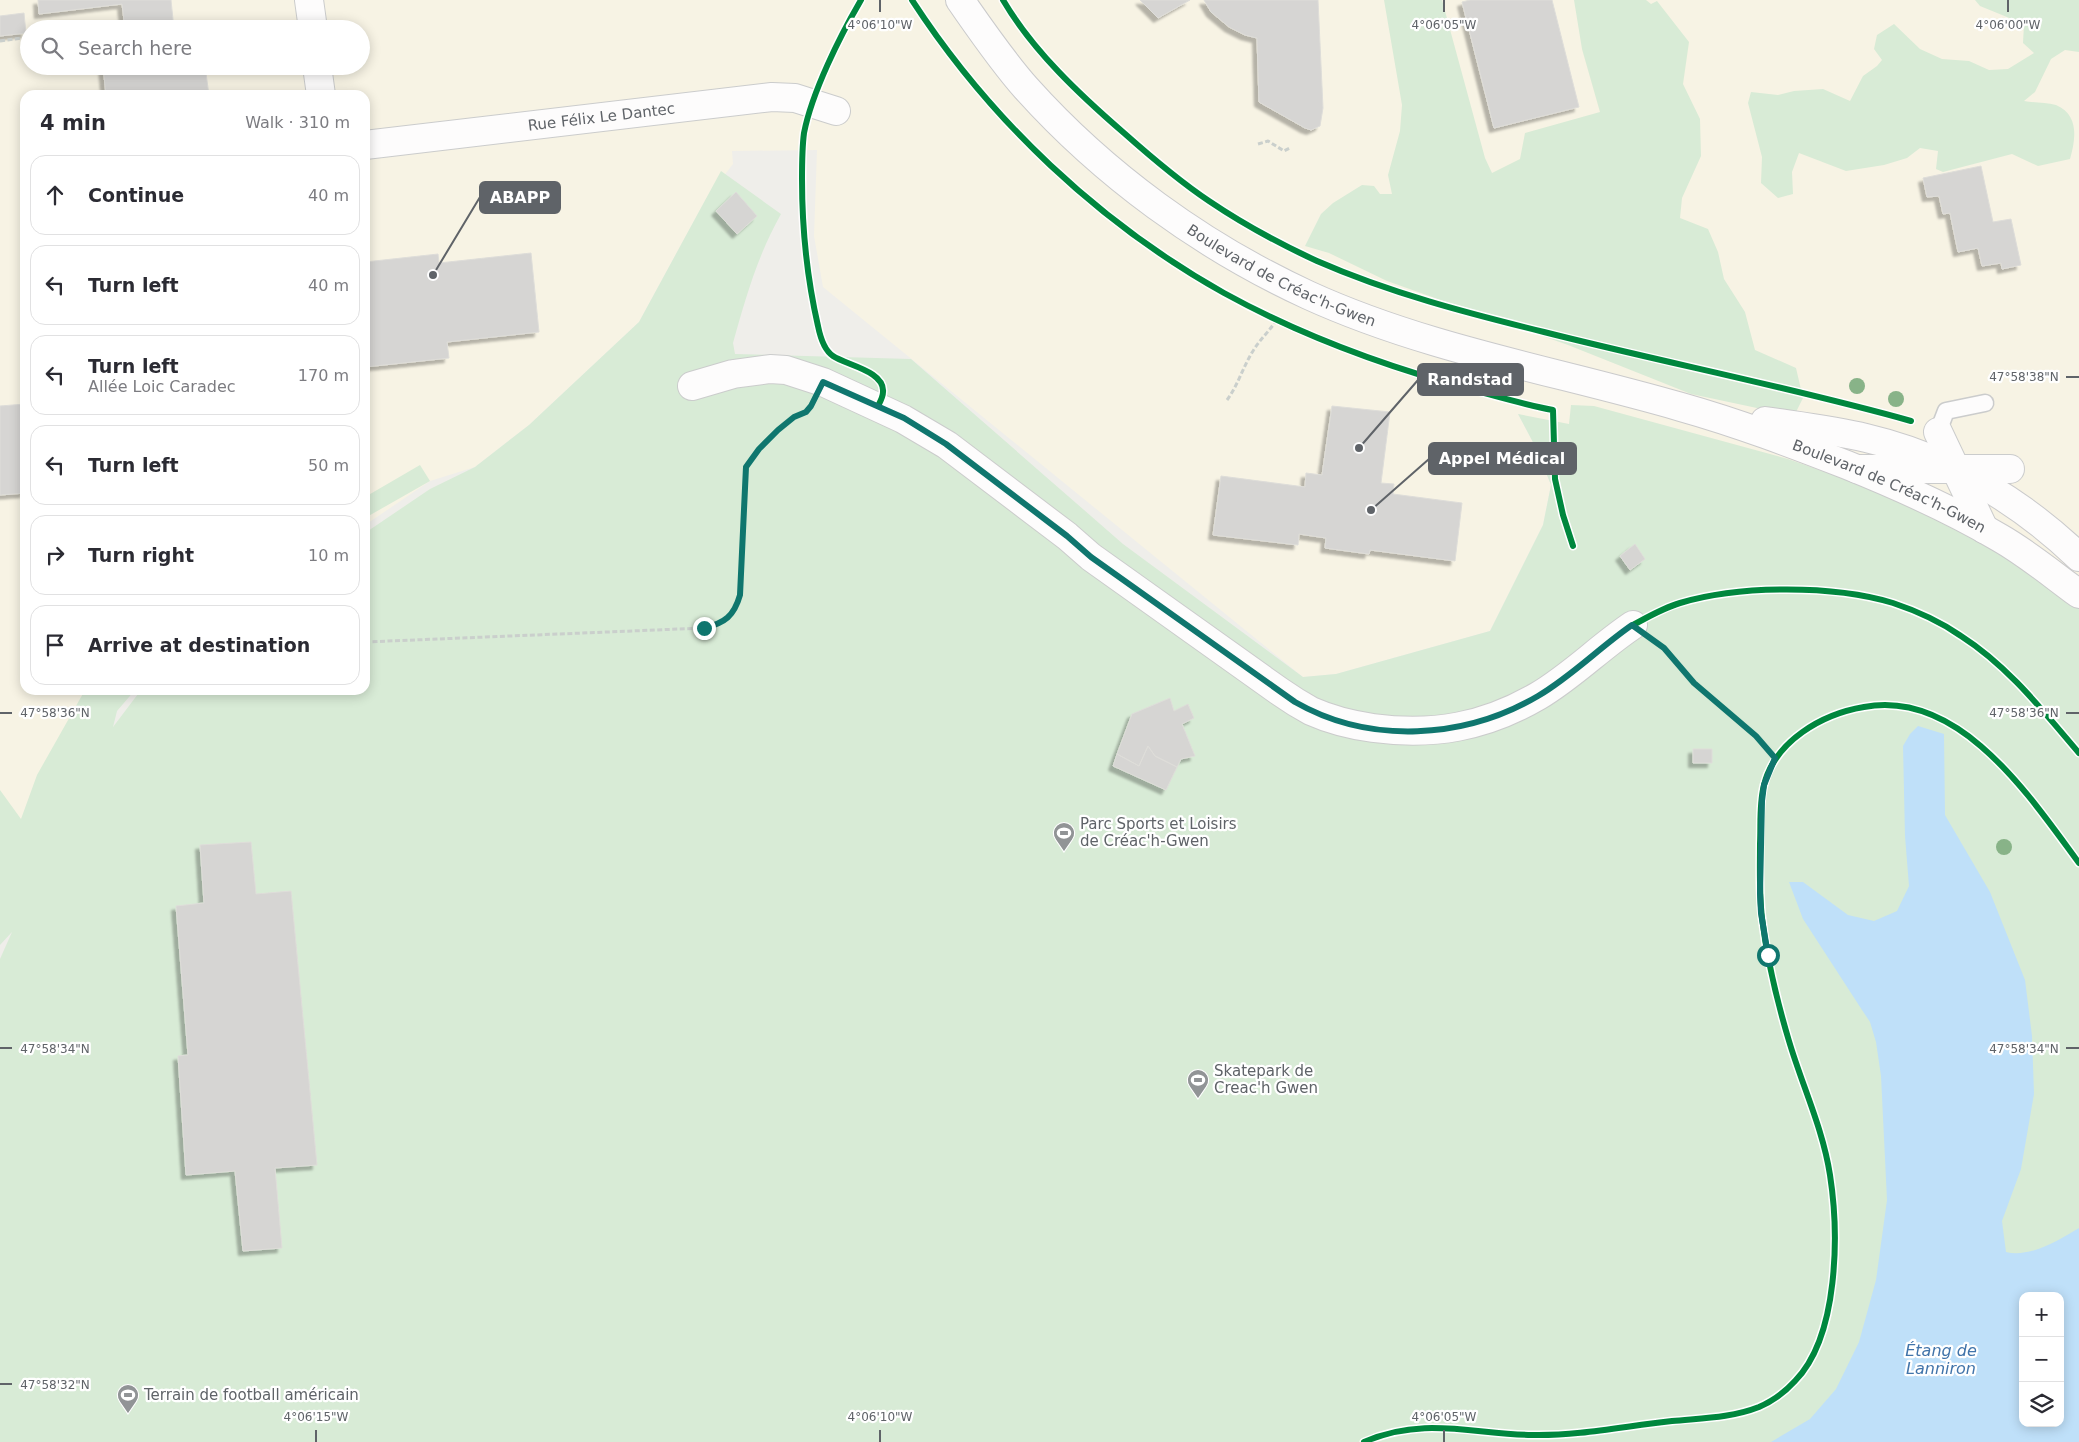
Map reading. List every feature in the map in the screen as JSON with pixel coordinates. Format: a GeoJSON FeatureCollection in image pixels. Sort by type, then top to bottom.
{"type":"FeatureCollection","features":[{"type":"Feature","properties":{"kind":"street"},"geometry":{"type":"LineString","coordinates":[[309,0],[312,20]]}},
{"type":"Feature","properties":{"kind":"street","name":"Boulevard de Créac'h-Gwen"},"geometry":{"type":"LineString","coordinates":[[962,1],[1014,73],[1076,138],[1115,174],[1191,230],[1244,261],[1332,305],[1440,342],[1684,408],[1759,432],[1857,469],[1938,504],[1984,528],[2029,557],[2079,594]]}},
{"type":"Feature","properties":{"kind":"street"},"geometry":{"type":"LineString","coordinates":[[318,75],[319,90]]}},
{"type":"Feature","properties":{"kind":"street","name":"Rue Félix Le Dantec"},"geometry":{"type":"LineString","coordinates":[[370,145],[772,97],[795,98],[836,111]]}},
{"type":"Feature","properties":{"kind":"street"},"geometry":{"type":"LineString","coordinates":[[692,386],[733,374],[770,369],[786,370],[823,382],[904,418],[946,444],[1067,536],[1091,557],[1295,702],[1333,720],[1359,726],[1409,732],[1444,730],[1479,721],[1518,707],[1540,695],[1632,625]]}},
{"type":"Feature","properties":{"kind":"street","name":"Boulevard de Créac'h-Gwen"},"geometry":{"type":"LineString","coordinates":[[1684,408],[1865,438],[1894,446],[1955,469],[2005,498],[2052,533],[2079,557]]}},
{"type":"Feature","properties":{"kind":"street"},"geometry":{"type":"LineString","coordinates":[[1938,432],[1984,528]]}},
{"type":"Feature","properties":{"kind":"street"},"geometry":{"type":"LineString","coordinates":[[1857,469],[2010,469]]}},
{"type":"Feature","properties":{"kind":"lane"},"geometry":{"type":"LineString","coordinates":[[1938,432],[1946,411],[1985,403]]}},
{"type":"Feature","properties":{"kind":"path"},"geometry":{"type":"LineString","coordinates":[[0,41],[20,38]]}},
{"type":"Feature","properties":{"kind":"path"},"geometry":{"type":"LineString","coordinates":[[1039,48],[1104,116],[1166,169]]}},
{"type":"Feature","properties":{"kind":"path"},"geometry":{"type":"LineString","coordinates":[[1258,144],[1268,141],[1284,151],[1290,148]]}},
{"type":"Feature","properties":{"kind":"path"},"geometry":{"type":"LineString","coordinates":[[1342,271],[1428,302],[1479,316],[1670,363],[1790,390]]}},
{"type":"Feature","properties":{"kind":"path"},"geometry":{"type":"LineString","coordinates":[[1268,314],[1285,323]]}},
{"type":"Feature","properties":{"kind":"path"},"geometry":{"type":"LineString","coordinates":[[1227,400],[1235,390],[1252,353],[1271,329],[1276,319]]}},
{"type":"Feature","properties":{"kind":"path"},"geometry":{"type":"LineString","coordinates":[[370,642],[704,628],[719,625],[729,617],[737,606],[740,595],[746,467],[759,449],[778,430],[794,417],[806,412],[823,382]]}},
{"type":"Feature","properties":{"kind":"path"},"geometry":{"type":"LineString","coordinates":[[1632,625],[1664,648],[1694,683],[1756,736],[1775,758]]}},
{"type":"Feature","properties":{"kind":"path"},"geometry":{"type":"LineString","coordinates":[[1364,1442],[1388,1434],[1420,1428],[1457,1428],[1504,1434],[1556,1435],[1720,1417],[1761,1406],[1778,1398],[1797,1380],[1807,1366],[1818,1344],[1829,1302],[1834,1276],[1834,1227],[1830,1175],[1789,1041],[1762,920],[1760,870],[1764,785],[1775,758],[1787,744],[1810,728],[1837,714],[1852,709],[1890,704],[1924,712],[1956,728],[1991,754],[2012,776],[2079,863]]}},
{"type":"Feature","properties":{"kind":"shaded area"},"geometry":{"type":"Polygon","coordinates":[[[0,0],[2079,0],[2079,612],[1518,414],[1536,448],[1551,485],[1543,525],[1490,631],[1336,674],[1303,677],[823,287],[814,236],[817,150],[732,151],[733,164],[706,199],[639,322],[529,425],[475,467],[430,481],[370,522],[370,90],[20,90],[20,695],[117,695],[0,883],[0,0]]]}},
{"type":"Feature","properties":{"kind":"green space"},"geometry":{"type":"Polygon","coordinates":[[[1384,0],[1442,0],[1485,158],[1492,173],[1520,159],[1525,133],[1600,112],[1582,49],[1574,0],[1646,0],[1651,4],[1657,1],[1689,42],[1683,84],[1700,119],[1701,156],[1682,198],[1680,218],[1708,229],[1718,252],[1724,279],[1745,312],[1755,350],[1796,368],[1803,398],[1795,414],[1771,411],[1691,394],[1568,345],[1387,281],[1329,253],[1305,246],[1321,214],[1333,203],[1362,185],[1374,186],[1380,194],[1392,194],[1388,175],[1400,131],[1402,105],[1384,0]]]}},
{"type":"Feature","properties":{"kind":"green space"},"geometry":{"type":"Polygon","coordinates":[[[1975,0],[2079,0],[2079,52],[2065,50],[2051,59],[2035,92],[2024,101],[2056,105],[2069,115],[2074,128],[2074,143],[2070,159],[2038,166],[2012,154],[1943,172],[1936,169],[1938,151],[1920,148],[1907,158],[1884,165],[1846,171],[1799,153],[1792,172],[1793,194],[1778,198],[1761,183],[1762,157],[1748,103],[1751,92],[1778,95],[1794,91],[1823,89],[1850,101],[1863,76],[1882,60],[1874,49],[1877,35],[1894,24],[1920,49],[1942,59],[1969,61],[1989,70],[2008,69],[2034,53],[2023,43],[2024,24],[1980,6],[1975,0]]]}},
{"type":"Feature","properties":{"kind":"green space","name":"Parc Sports et Loisirs de Créac'h-Gwen"},"geometry":{"type":"Polygon","coordinates":[[[721,171],[781,214],[765,246],[748,293],[733,343],[735,354],[911,359],[1123,544],[1303,677],[1336,674],[1490,631],[1543,525],[1551,485],[1536,448],[1518,414],[1569,424],[1571,405],[1594,406],[1788,459],[1859,484],[1976,536],[2079,606],[2079,1442],[0,1442],[0,959],[12,932],[0,945],[0,790],[21,819],[37,775],[82,695],[131,695],[117,711],[113,727],[137,695],[370,695],[370,530],[430,489],[475,467],[529,425],[639,322],[721,171]]]}},
{"type":"Feature","properties":{"kind":"green space"},"geometry":{"type":"Polygon","coordinates":[[[420,465],[430,481],[370,515],[370,494],[420,465]]]}},
{"type":"Feature","properties":{"kind":"water","name":"Étang de Lanniron"},"geometry":{"type":"Polygon","coordinates":[[[1918,726],[1944,734],[1945,815],[1990,892],[2025,980],[2032,1036],[2034,1094],[2021,1169],[2002,1221],[2006,1252],[2015,1253],[2044,1247],[2079,1228],[2079,1442],[1771,1442],[1810,1419],[1836,1389],[1859,1342],[1876,1280],[1887,1200],[1881,1076],[1876,1042],[1870,1022],[1803,919],[1789,882],[1803,882],[1848,915],[1874,921],[1897,911],[1909,886],[1905,836],[1903,746],[1910,734],[1918,726]]]}},
{"type":"Feature","properties":{"kind":"building"},"geometry":{"type":"Polygon","coordinates":[[[38,0],[171,0],[173,20],[124,20],[122,4],[39,14],[38,0]]]}},
{"type":"Feature","properties":{"kind":"building"},"geometry":{"type":"Polygon","coordinates":[[[1140,0],[1190,0],[1158,18],[1140,0]]]}},
{"type":"Feature","properties":{"kind":"building"},"geometry":{"type":"Polygon","coordinates":[[[1204,0],[1318,0],[1323,108],[1320,126],[1311,130],[1305,128],[1259,102],[1257,38],[1245,35],[1229,27],[1211,12],[1204,0]]]}},
{"type":"Feature","properties":{"kind":"building"},"geometry":{"type":"Polygon","coordinates":[[[1470,0],[1552,0],[1579,107],[1494,128],[1462,2],[1470,0]]]}},
{"type":"Feature","properties":{"kind":"building"},"geometry":{"type":"Polygon","coordinates":[[[24,13],[25,20],[20,20],[20,34],[0,36],[0,16],[24,13]]]}},
{"type":"Feature","properties":{"kind":"building"},"geometry":{"type":"Polygon","coordinates":[[[104,75],[206,75],[208,90],[105,90],[104,75]]]}},
{"type":"Feature","properties":{"kind":"building"},"geometry":{"type":"Polygon","coordinates":[[[1981,166],[1993,222],[2011,219],[2021,265],[2002,269],[2001,263],[1982,266],[1978,248],[1958,252],[1950,213],[1943,214],[1939,196],[1927,197],[1923,178],[1981,166]]]}},
{"type":"Feature","properties":{"kind":"building"},"geometry":{"type":"Polygon","coordinates":[[[736,192],[757,216],[737,234],[716,211],[736,192]]]}},
{"type":"Feature","properties":{"kind":"building"},"geometry":{"type":"Polygon","coordinates":[[[531,253],[539,332],[447,342],[449,358],[370,366],[370,261],[438,254],[439,263],[531,253]]]}},
{"type":"Feature","properties":{"kind":"building"},"geometry":{"type":"Polygon","coordinates":[[[20,404],[20,493],[0,495],[0,406],[20,404]]]}},
{"type":"Feature","properties":{"kind":"building"},"geometry":{"type":"Polygon","coordinates":[[[1332,406],[1390,412],[1381,483],[1394,484],[1393,494],[1462,503],[1455,561],[1370,550],[1369,554],[1325,548],[1326,538],[1299,534],[1298,545],[1213,535],[1221,476],[1305,487],[1306,473],[1322,475],[1332,406]]]}},
{"type":"Feature","properties":{"kind":"building"},"geometry":{"type":"Polygon","coordinates":[[[1635,544],[1645,559],[1630,570],[1620,556],[1635,544]]]}},
{"type":"Feature","properties":{"kind":"building"},"geometry":{"type":"Polygon","coordinates":[[[1170,698],[1174,711],[1188,704],[1194,718],[1182,724],[1195,756],[1181,759],[1177,767],[1155,756],[1148,746],[1139,766],[1117,754],[1132,714],[1170,698]]]}},
{"type":"Feature","properties":{"kind":"building"},"geometry":{"type":"Polygon","coordinates":[[[1148,746],[1155,756],[1177,767],[1166,790],[1113,766],[1117,754],[1139,766],[1148,746]]]}},
{"type":"Feature","properties":{"kind":"building"},"geometry":{"type":"Polygon","coordinates":[[[1693,749],[1712,749],[1712,763],[1693,763],[1693,749]]]}},
{"type":"Feature","properties":{"kind":"building"},"geometry":{"type":"Polygon","coordinates":[[[251,842],[256,894],[291,891],[317,1165],[275,1168],[282,1248],[243,1251],[235,1171],[186,1175],[178,1056],[188,1055],[176,906],[204,903],[200,845],[251,842]]]}},
{"type":"Feature","properties":{"kind":"cycle path"},"geometry":{"type":"LineString","coordinates":[[861,0],[844,30],[820,82],[808,117],[802,150],[803,216],[811,290],[823,342],[833,356],[864,369],[878,379],[882,385],[883,392],[878,406]]}},
{"type":"Feature","properties":{"kind":"cycle path"},"geometry":{"type":"LineString","coordinates":[[912,0],[976,87],[1050,165],[1133,235],[1178,265],[1254,309],[1345,349],[1441,381],[1553,410],[1555,479],[1563,515],[1573,546]]}},
{"type":"Feature","properties":{"kind":"cycle path"},"geometry":{"type":"LineString","coordinates":[[1003,0],[1028,37],[1058,71],[1155,160],[1235,218],[1317,261],[1401,293],[1486,317],[1820,397],[1911,421]]}},
{"type":"Feature","properties":{"kind":"cycle path"},"geometry":{"type":"LineString","coordinates":[[1633,625],[1680,603],[1704,597],[1758,590],[1815,590],[1869,597],[1893,603],[1920,613],[1953,631],[1978,648],[2024,690],[2079,753]]}},
{"type":"Feature","properties":{"kind":"cycle path"},"geometry":{"type":"LineString","coordinates":[[1364,1442],[1386,1434],[1428,1428],[1550,1435],[1727,1415],[1748,1411],[1774,1399],[1795,1381],[1810,1362],[1828,1311],[1832,1283],[1835,1225],[1833,1199],[1827,1158],[1780,1011],[1767,949],[1760,899],[1762,792],[1770,769],[1778,755],[1802,732],[1832,716],[1864,707],[1899,706],[1931,714],[1961,731],[1989,754],[2015,780],[2079,863]]}},
{"type":"Feature","properties":{"kind":"place","name":"ABAPP"},"geometry":{"type":"Point","coordinates":[433,275]}},
{"type":"Feature","properties":{"kind":"place","name":"Randstad"},"geometry":{"type":"Point","coordinates":[1359,448]}},
{"type":"Feature","properties":{"kind":"place","name":"Appel Médical"},"geometry":{"type":"Point","coordinates":[1371,510]}},
{"type":"Feature","properties":{"kind":"place","name":"Parc Sports et Loisirs de Créac'h-Gwen"},"geometry":{"type":"Point","coordinates":[1064,852]}},
{"type":"Feature","properties":{"kind":"place","name":"Skatepark de Creac'h Gwen"},"geometry":{"type":"Point","coordinates":[1198,1099]}},
{"type":"Feature","properties":{"kind":"place","name":"Terrain de football américain"},"geometry":{"type":"Point","coordinates":[128,1414]}},
{"type":"Feature","properties":{"kind":"route"},"geometry":{"type":"LineString","coordinates":[[704,628],[719,625],[729,617],[737,606],[740,595],[746,467],[759,449],[778,430],[794,417],[806,412],[823,382],[904,418],[946,444],[1067,536],[1091,557],[1148,598],[1295,702],[1333,720],[1359,726],[1409,732],[1430,732],[1460,727],[1500,715],[1540,695],[1632,625],[1658,642],[1694,683],[1756,736],[1775,758],[1764,785],[1762,801],[1760,893],[1761,913],[1768,955]]}}]}
